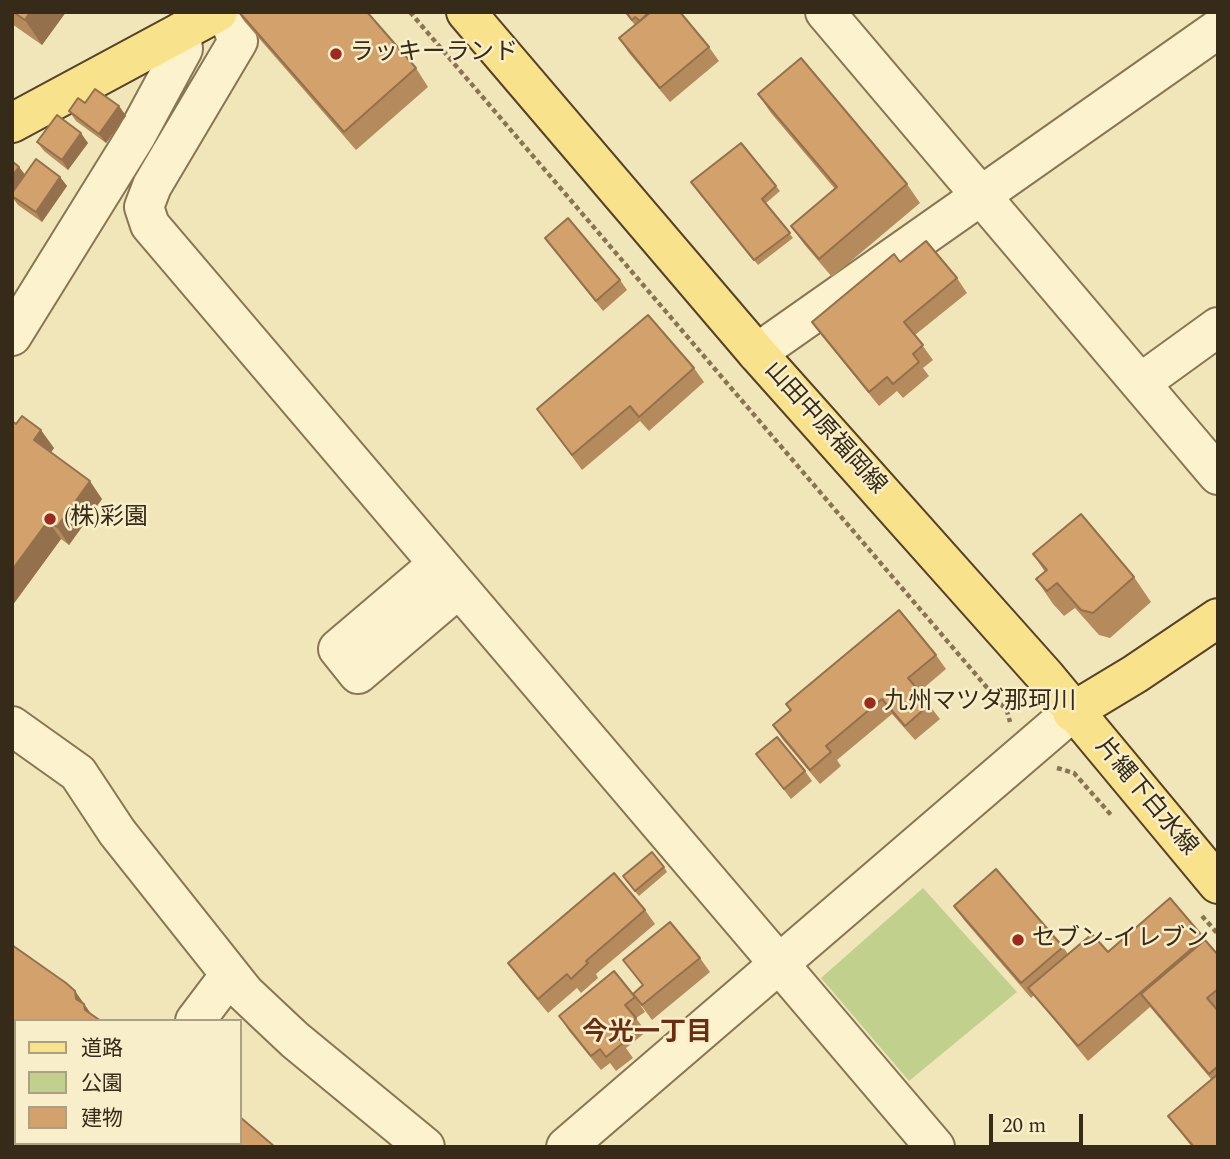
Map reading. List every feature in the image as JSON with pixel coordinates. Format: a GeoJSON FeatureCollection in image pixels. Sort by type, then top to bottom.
{"type":"FeatureCollection","features":[{"type":"Feature","properties":{"kind":"main road"},"geometry":{"type":"LineString","coordinates":[[12,123],[218,12]]}},
{"type":"Feature","properties":{"kind":"main road","name":"山田中原福岡線"},"geometry":{"type":"LineString","coordinates":[[466,12],[757,353],[1045,676],[1072,712]]}},
{"type":"Feature","properties":{"kind":"main road"},"geometry":{"type":"LineString","coordinates":[[1072,712],[1135,674],[1218,618]]}},
{"type":"Feature","properties":{"kind":"main road","name":"片縄下白水線"},"geometry":{"type":"LineString","coordinates":[[1072,712],[1209,899]]}},
{"type":"Feature","properties":{"kind":"street"},"geometry":{"type":"LineString","coordinates":[[226,12],[238,41],[152,186],[145,207],[150,225],[935,1147]]}},
{"type":"Feature","properties":{"kind":"street"},"geometry":{"type":"LineString","coordinates":[[825,12],[1142,382],[1218,475]]}},
{"type":"Feature","properties":{"kind":"street"},"geometry":{"type":"LineString","coordinates":[[757,353],[1218,29]]}},
{"type":"Feature","properties":{"kind":"street"},"geometry":{"type":"LineString","coordinates":[[12,336],[136,136],[183,49],[181,32]]}},
{"type":"Feature","properties":{"kind":"street"},"geometry":{"type":"LineString","coordinates":[[1142,382],[1218,327]]}},
{"type":"Feature","properties":{"kind":"street"},"geometry":{"type":"LineString","coordinates":[[566,1147],[1072,712]]}},
{"type":"Feature","properties":{"kind":"street"},"geometry":{"type":"LineString","coordinates":[[18,740],[78,773],[117,832],[229,976],[295,1040],[425,1147]]}},
{"type":"Feature","properties":{"kind":"street"},"geometry":{"type":"LineString","coordinates":[[197,1019],[229,976]]}},
{"type":"Feature","properties":{"kind":"path"},"geometry":{"type":"LineString","coordinates":[[410,12],[1007,711],[1013,733]]}},
{"type":"Feature","properties":{"kind":"path"},"geometry":{"type":"LineString","coordinates":[[1049,766],[1074,773],[1118,823]]}},
{"type":"Feature","properties":{"kind":"path"},"geometry":{"type":"LineString","coordinates":[[1209,899],[1218,934]]}},
{"type":"Feature","properties":{"kind":"green space"},"geometry":{"type":"Polygon","coordinates":[[[923,888],[1017,992],[909,1081],[821,978],[923,888]]]}},
{"type":"Feature","properties":{"kind":"building"},"geometry":{"type":"Polygon","coordinates":[[[13,12],[30,12],[25,20],[13,12]]]}},
{"type":"Feature","properties":{"kind":"building","name":"ラッキーランド"},"geometry":{"type":"Polygon","coordinates":[[[239,12],[367,12],[416,68],[344,132],[239,12]]]}},
{"type":"Feature","properties":{"kind":"building"},"geometry":{"type":"Polygon","coordinates":[[[626,12],[649,12],[640,21],[635,17],[632,20],[626,12]]]}},
{"type":"Feature","properties":{"kind":"building"},"geometry":{"type":"Polygon","coordinates":[[[651,12],[680,12],[709,47],[660,88],[619,38],[651,12]]]}},
{"type":"Feature","properties":{"kind":"building"},"geometry":{"type":"Polygon","coordinates":[[[801,58],[907,184],[819,259],[791,226],[837,187],[758,94],[801,58]]]}},
{"type":"Feature","properties":{"kind":"building"},"geometry":{"type":"Polygon","coordinates":[[[95,89],[119,106],[99,134],[69,111],[78,98],[85,103],[95,89]]]}},
{"type":"Feature","properties":{"kind":"building"},"geometry":{"type":"Polygon","coordinates":[[[57,115],[81,133],[62,160],[37,142],[57,115]]]}},
{"type":"Feature","properties":{"kind":"building"},"geometry":{"type":"Polygon","coordinates":[[[741,143],[776,186],[762,199],[790,233],[754,260],[691,182],[741,143]]]}},
{"type":"Feature","properties":{"kind":"building"},"geometry":{"type":"Polygon","coordinates":[[[36,159],[60,177],[36,212],[12,196],[12,193],[36,159]]]}},
{"type":"Feature","properties":{"kind":"building"},"geometry":{"type":"Polygon","coordinates":[[[12,161],[19,167],[12,176],[12,161]]]}},
{"type":"Feature","properties":{"kind":"building"},"geometry":{"type":"Polygon","coordinates":[[[568,218],[620,280],[596,301],[545,238],[568,218]]]}},
{"type":"Feature","properties":{"kind":"building"},"geometry":{"type":"Polygon","coordinates":[[[926,241],[957,278],[904,322],[923,345],[913,354],[919,362],[893,384],[887,377],[869,392],[812,322],[894,254],[900,262],[926,241]]]}},
{"type":"Feature","properties":{"kind":"building"},"geometry":{"type":"Polygon","coordinates":[[[648,315],[694,368],[639,417],[630,406],[572,455],[537,409],[648,315]]]}},
{"type":"Feature","properties":{"kind":"building","name":"(株)彩園"},"geometry":{"type":"Polygon","coordinates":[[[22,416],[41,430],[34,440],[90,481],[57,527],[48,521],[12,570],[12,421],[16,424],[22,416]]]}},
{"type":"Feature","properties":{"kind":"building"},"geometry":{"type":"Polygon","coordinates":[[[1081,514],[1134,577],[1093,613],[1081,610],[1057,583],[1047,591],[1036,579],[1047,570],[1033,554],[1081,514]]]}},
{"type":"Feature","properties":{"kind":"building","name":"九州マツダ那珂川"},"geometry":{"type":"Polygon","coordinates":[[[899,610],[936,655],[908,678],[930,704],[905,726],[882,699],[826,746],[831,752],[810,770],[773,725],[791,710],[786,704],[899,610]]]}},
{"type":"Feature","properties":{"kind":"building"},"geometry":{"type":"Polygon","coordinates":[[[777,737],[805,771],[784,789],[756,754],[777,737]]]}},
{"type":"Feature","properties":{"kind":"building"},"geometry":{"type":"Polygon","coordinates":[[[652,852],[664,867],[635,891],[623,876],[652,852]]]}},
{"type":"Feature","properties":{"kind":"building","name":"セブン-イレブン"},"geometry":{"type":"Polygon","coordinates":[[[996,869],[1063,947],[1021,983],[954,906],[996,869]]]}},
{"type":"Feature","properties":{"kind":"building"},"geometry":{"type":"Polygon","coordinates":[[[614,873],[645,910],[586,961],[588,963],[571,979],[567,974],[538,999],[508,963],[614,873]]]}},
{"type":"Feature","properties":{"kind":"building"},"geometry":{"type":"Polygon","coordinates":[[[1170,898],[1204,938],[1078,1046],[1028,988],[1092,934],[1108,952],[1170,898]]]}},
{"type":"Feature","properties":{"kind":"building"},"geometry":{"type":"Polygon","coordinates":[[[670,922],[700,958],[642,1005],[633,994],[643,985],[623,960],[670,922]]]}},
{"type":"Feature","properties":{"kind":"building"},"geometry":{"type":"Polygon","coordinates":[[[1205,940],[1218,955],[1218,989],[1207,998],[1218,1011],[1218,1066],[1209,1074],[1141,994],[1205,940]]]}},
{"type":"Feature","properties":{"kind":"building"},"geometry":{"type":"Polygon","coordinates":[[[12,945],[66,983],[75,991],[76,999],[84,1004],[85,1010],[98,1019],[14,1019],[14,1022],[12,945]]]}},
{"type":"Feature","properties":{"kind":"building"},"geometry":{"type":"Polygon","coordinates":[[[614,971],[635,997],[625,1005],[636,1018],[615,1035],[623,1043],[606,1057],[600,1049],[591,1056],[559,1016],[614,971]]]}},
{"type":"Feature","properties":{"kind":"building"},"geometry":{"type":"Polygon","coordinates":[[[1218,1074],[1218,1147],[1194,1147],[1168,1116],[1218,1074]]]}},
{"type":"Feature","properties":{"kind":"building"},"geometry":{"type":"Polygon","coordinates":[[[242,1119],[275,1147],[214,1147],[242,1145],[242,1119]]]}},
{"type":"Feature","properties":{"kind":"building"},"geometry":{"type":"Polygon","coordinates":[[[12,1126],[14,1145],[36,1145],[35,1147],[12,1147],[12,1126]]]}},
{"type":"Feature","properties":{"kind":"building"},"geometry":{"type":"Polygon","coordinates":[[[138,1145],[202,1145],[201,1147],[138,1145]]]}},
{"type":"Feature","properties":{"kind":"place","name":"ラッキーランド"},"geometry":{"type":"Point","coordinates":[336,54]}},
{"type":"Feature","properties":{"kind":"place","name":"(株)彩園"},"geometry":{"type":"Point","coordinates":[50,519]}},
{"type":"Feature","properties":{"kind":"place","name":"九州マツダ那珂川"},"geometry":{"type":"Point","coordinates":[870,703]}},
{"type":"Feature","properties":{"kind":"place","name":"セブン-イレブン"},"geometry":{"type":"Point","coordinates":[1018,940]}},
{"type":"Feature","properties":{"kind":"district","name":"今光一丁目"},"geometry":{"type":"Point","coordinates":[647,1035]}}]}
